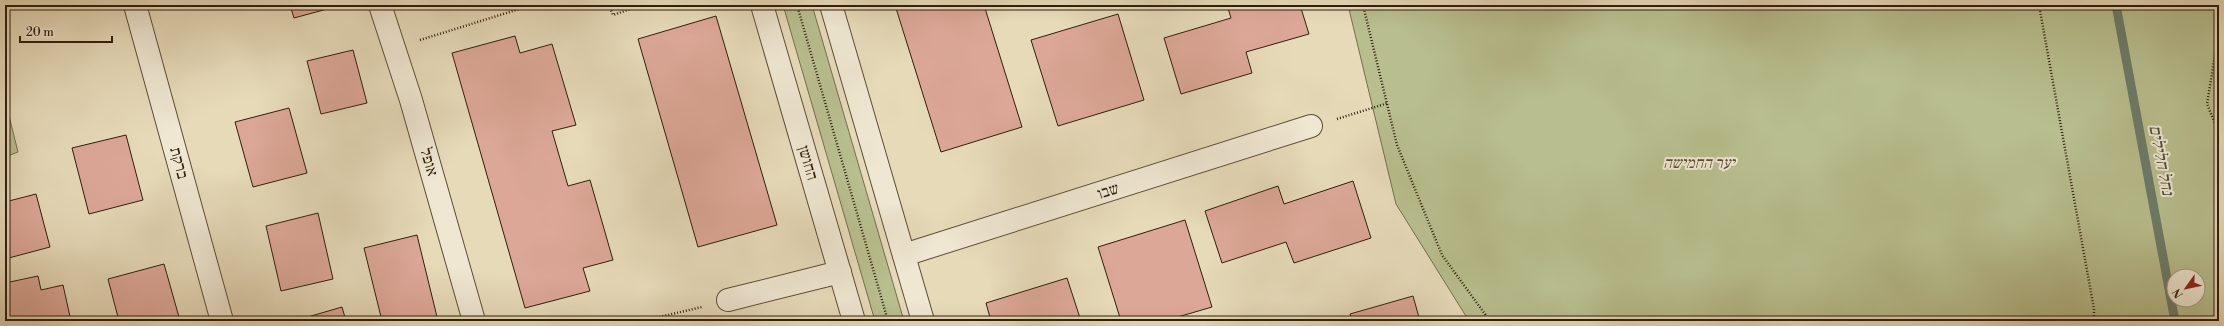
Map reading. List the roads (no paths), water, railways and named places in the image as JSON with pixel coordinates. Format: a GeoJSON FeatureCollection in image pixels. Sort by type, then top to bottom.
{"type":"FeatureCollection","features":[{"type":"Feature","properties":{"kind":"street","name":"ברקת"},"geometry":{"type":"LineString","coordinates":[[135,5],[222,321]]}},
{"type":"Feature","properties":{"kind":"street","name":"אופל"},"geometry":{"type":"LineString","coordinates":[[380,5],[395,47],[474,321]]}},
{"type":"Feature","properties":{"kind":"street","name":"החושן"},"geometry":{"type":"LineString","coordinates":[[762,5],[854,321]]}},
{"type":"Feature","properties":{"kind":"street"},"geometry":{"type":"LineString","coordinates":[[831,5],[923,321]]}},
{"type":"Feature","properties":{"kind":"street","name":"שבו"},"geometry":{"type":"LineString","coordinates":[[904,255],[1311,126]]}},
{"type":"Feature","properties":{"kind":"street"},"geometry":{"type":"LineString","coordinates":[[728,300],[840,272]]}},
{"type":"Feature","properties":{"kind":"waterway","name":"נחל חלילים"},"geometry":{"type":"LineString","coordinates":[[2116,5],[2175,321]]}},
{"type":"Feature","properties":{"kind":"park label","name":"יער החמישה"},"geometry":{"type":"Point","coordinates":[1699,163]}}]}
